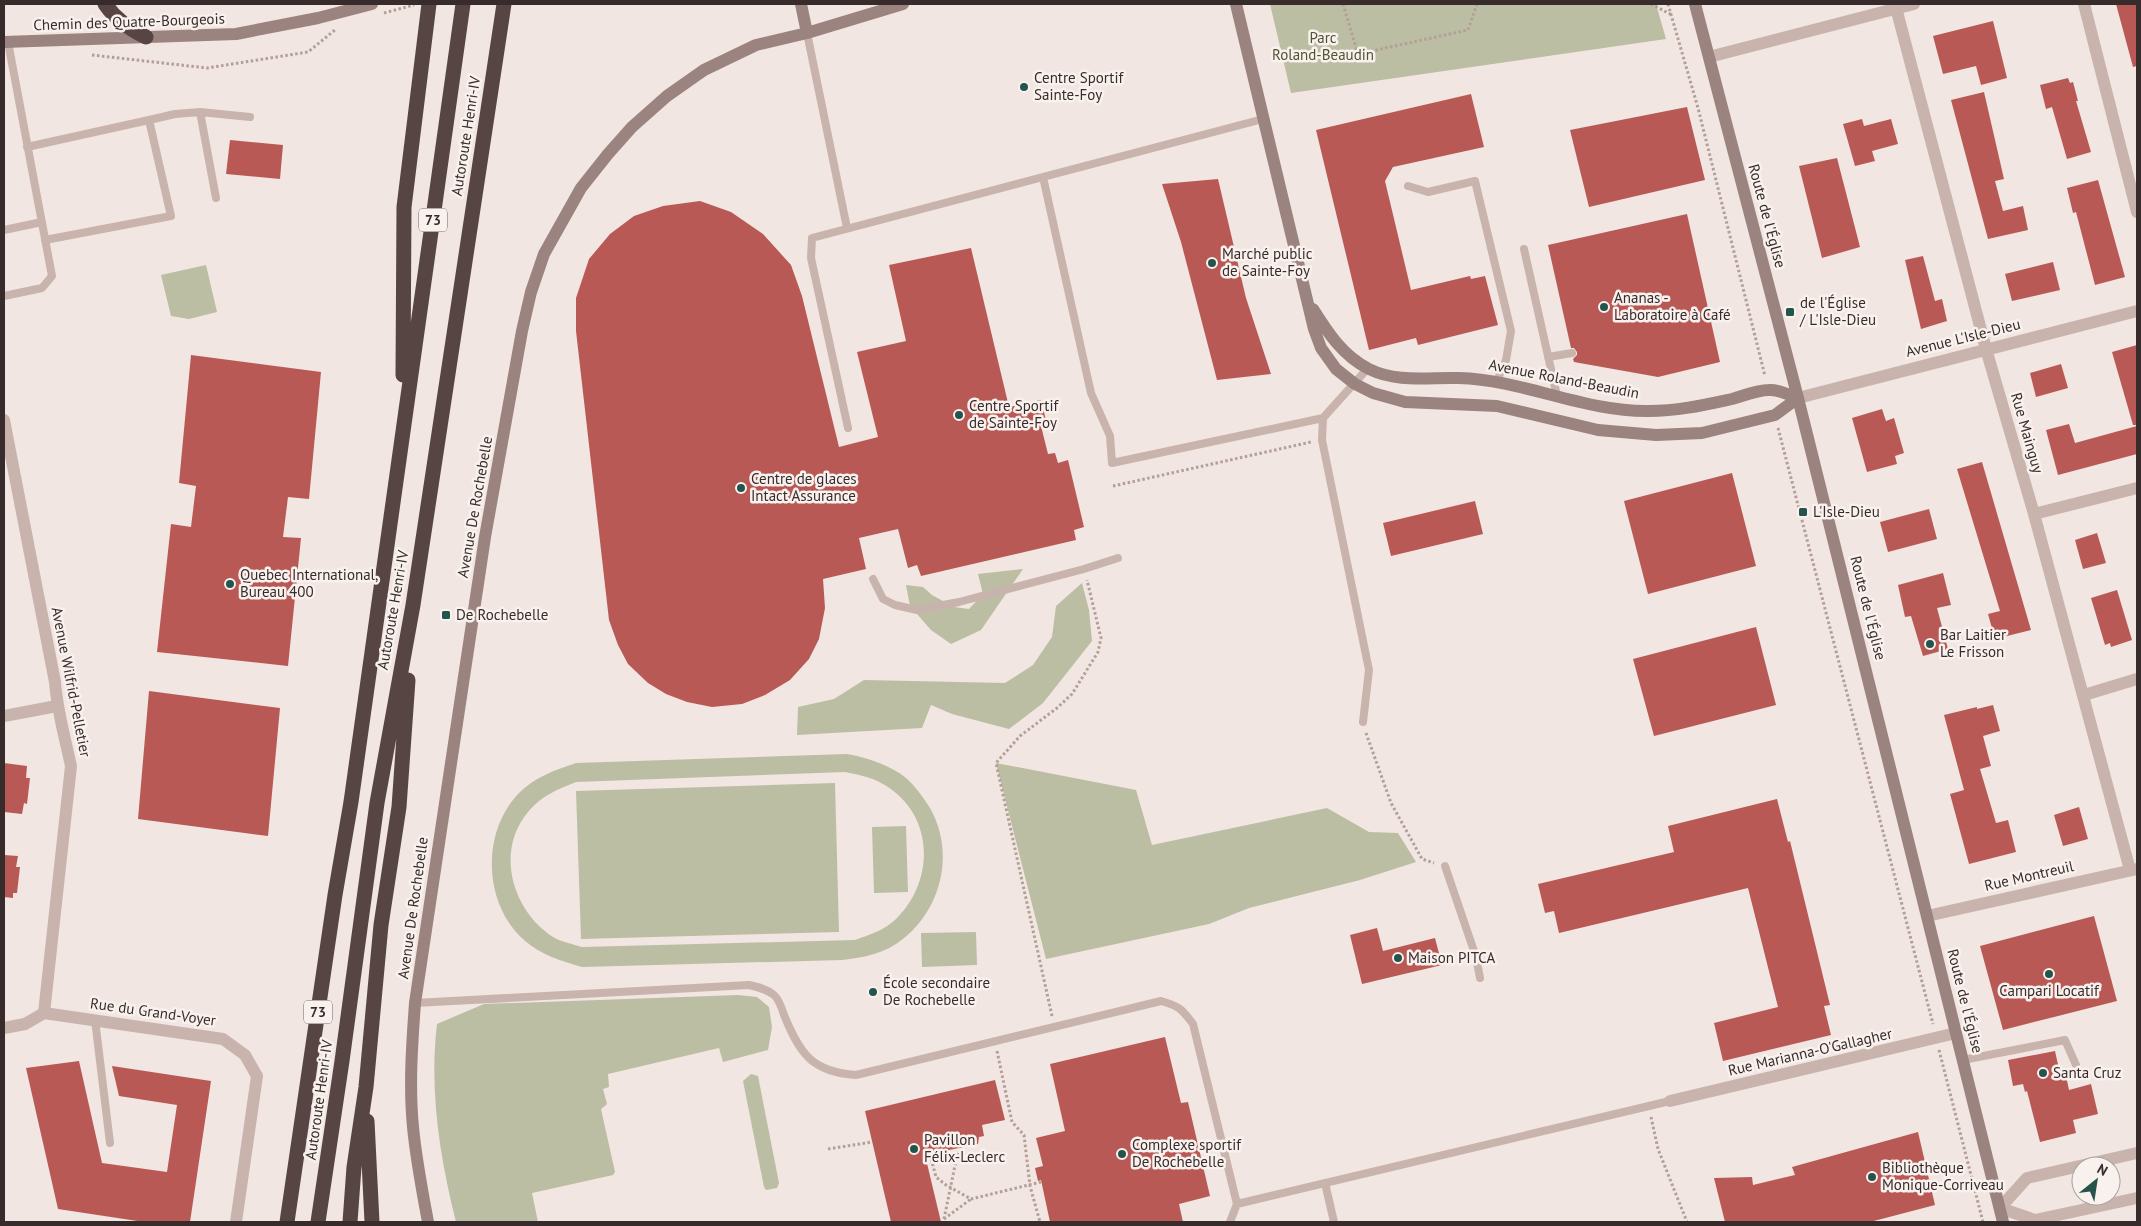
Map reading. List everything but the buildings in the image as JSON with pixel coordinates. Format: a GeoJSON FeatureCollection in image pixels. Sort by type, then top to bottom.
{"type":"FeatureCollection","features":[{"type":"Feature","properties":{"kind":"highway"},"geometry":{"type":"LineString","coordinates":[[105,4],[128,29],[146,38]]}},
{"type":"Feature","properties":{"kind":"highway"},"geometry":{"type":"LineString","coordinates":[[402,436],[404,207],[429,4]]}},
{"type":"Feature","properties":{"kind":"highway","name":"Autoroute Henri-IV"},"geometry":{"type":"LineString","coordinates":[[287,1222],[335,895],[351,802],[463,4]]}},
{"type":"Feature","properties":{"kind":"highway","name":"Autoroute Henri-IV"},"geometry":{"type":"LineString","coordinates":[[318,1222],[377,803],[413,605],[504,4]]}},
{"type":"Feature","properties":{"kind":"highway"},"geometry":{"type":"LineString","coordinates":[[350,1222],[354,1167],[366,1087],[381,925],[399,806],[413,605]]}},
{"type":"Feature","properties":{"kind":"highway"},"geometry":{"type":"LineString","coordinates":[[366,1087],[372,1222]]}},
{"type":"Feature","properties":{"kind":"street"},"geometry":{"type":"LineString","coordinates":[[801,4],[807,33]]}},
{"type":"Feature","properties":{"kind":"street","name":"Avenue De Rochebelle"},"geometry":{"type":"LineString","coordinates":[[428,1222],[417,1164],[412,1124],[412,1046],[416,1003],[485,538],[522,331],[531,292],[544,254],[581,188],[632,127],[667,96],[704,70],[756,45],[807,33],[903,4]]}},
{"type":"Feature","properties":{"kind":"street","name":"Avenue Roland-Beaudin"},"geometry":{"type":"LineString","coordinates":[[1236,4],[1314,329],[1321,348],[1336,368],[1355,384],[1374,393],[1404,402],[1497,406],[1598,430],[1656,435],[1702,433],[1775,415],[1798,398]]}},
{"type":"Feature","properties":{"kind":"street","name":"Route de l'Église"},"geometry":{"type":"LineString","coordinates":[[1695,4],[1798,398],[2003,1222]]}},
{"type":"Feature","properties":{"kind":"street"},"geometry":{"type":"LineString","coordinates":[[1709,57],[1896,6],[1914,4]]}},
{"type":"Feature","properties":{"kind":"street"},"geometry":{"type":"LineString","coordinates":[[2084,4],[2137,212]]}},
{"type":"Feature","properties":{"kind":"street","name":"Rue Mainguy"},"geometry":{"type":"LineString","coordinates":[[1896,6],[1986,349],[2134,869]]}},
{"type":"Feature","properties":{"kind":"street","name":"Chemin des Quatre-Bourgeois"},"geometry":{"type":"LineString","coordinates":[[6,42],[236,34],[318,18],[375,10]]}},
{"type":"Feature","properties":{"kind":"street","name":"Avenue Roland-Beaudin"},"geometry":{"type":"LineString","coordinates":[[1307,301],[1335,342],[1352,359],[1368,368],[1390,376],[1405,378],[1460,378],[1497,382],[1616,409],[1648,411],[1689,409],[1769,390],[1798,398]]}},
{"type":"Feature","properties":{"kind":"street","name":"Avenue L'Isle-Dieu"},"geometry":{"type":"LineString","coordinates":[[1798,398],[2137,311]]}},
{"type":"Feature","properties":{"kind":"street","name":"Avenue Wilfrid-Pelletier"},"geometry":{"type":"LineString","coordinates":[[4,420],[55,682],[57,706],[71,766],[44,1013]]}},
{"type":"Feature","properties":{"kind":"street"},"geometry":{"type":"LineString","coordinates":[[2034,514],[2137,488]]}},
{"type":"Feature","properties":{"kind":"street"},"geometry":{"type":"LineString","coordinates":[[2084,695],[2137,679]]}},
{"type":"Feature","properties":{"kind":"street"},"geometry":{"type":"LineString","coordinates":[[4,716],[57,706]]}},
{"type":"Feature","properties":{"kind":"street","name":"Rue Montreuil"},"geometry":{"type":"LineString","coordinates":[[1927,916],[2134,869]]}},
{"type":"Feature","properties":{"kind":"street"},"geometry":{"type":"LineString","coordinates":[[4,1028],[24,1024],[44,1013]]}},
{"type":"Feature","properties":{"kind":"street","name":"Rue du Grand-Voyer"},"geometry":{"type":"LineString","coordinates":[[44,1013],[223,1039],[245,1055],[256,1076],[236,1222]]}},
{"type":"Feature","properties":{"kind":"street","name":"Rue Marianna-O'Gallagher"},"geometry":{"type":"LineString","coordinates":[[1670,1101],[1956,1033]]}},
{"type":"Feature","properties":{"kind":"street"},"geometry":{"type":"LineString","coordinates":[[2137,1153],[2027,1178],[2000,1208],[2035,1220],[2137,1198]]}},
{"type":"Feature","properties":{"kind":"lane"},"geometry":{"type":"LineString","coordinates":[[807,33],[847,228]]}},
{"type":"Feature","properties":{"kind":"lane"},"geometry":{"type":"LineString","coordinates":[[4,296],[42,288],[52,276],[16,84],[6,42]]}},
{"type":"Feature","properties":{"kind":"lane"},"geometry":{"type":"LineString","coordinates":[[27,147],[176,114],[200,112],[250,117]]}},
{"type":"Feature","properties":{"kind":"lane"},"geometry":{"type":"LineString","coordinates":[[200,112],[216,198]]}},
{"type":"Feature","properties":{"kind":"lane"},"geometry":{"type":"LineString","coordinates":[[848,428],[811,258],[812,238],[1263,119]]}},
{"type":"Feature","properties":{"kind":"lane"},"geometry":{"type":"LineString","coordinates":[[45,240],[171,216],[149,120]]}},
{"type":"Feature","properties":{"kind":"lane"},"geometry":{"type":"LineString","coordinates":[[1043,177],[1091,393],[1110,436],[1112,463],[1322,418],[1368,368]]}},
{"type":"Feature","properties":{"kind":"lane"},"geometry":{"type":"LineString","coordinates":[[1408,186],[1428,192],[1475,182],[1511,331],[1506,360],[1497,382]]}},
{"type":"Feature","properties":{"kind":"lane"},"geometry":{"type":"LineString","coordinates":[[4,230],[42,222]]}},
{"type":"Feature","properties":{"kind":"lane"},"geometry":{"type":"LineString","coordinates":[[1524,249],[1557,396]]}},
{"type":"Feature","properties":{"kind":"lane"},"geometry":{"type":"LineString","coordinates":[[1548,357],[1572,354]]}},
{"type":"Feature","properties":{"kind":"lane"},"geometry":{"type":"LineString","coordinates":[[1322,418],[1322,440],[1369,670],[1363,722]]}},
{"type":"Feature","properties":{"kind":"lane"},"geometry":{"type":"LineString","coordinates":[[873,579],[883,599],[895,605],[917,610],[959,602],[1084,569],[1118,558]]}},
{"type":"Feature","properties":{"kind":"lane"},"geometry":{"type":"LineString","coordinates":[[1445,866],[1476,957],[1480,978]]}},
{"type":"Feature","properties":{"kind":"lane"},"geometry":{"type":"LineString","coordinates":[[416,1003],[749,985],[766,990],[776,996],[792,1034],[813,1063],[824,1069],[842,1074],[856,1075],[1161,1001],[1182,1009],[1193,1024],[1237,1204],[1230,1222]]}},
{"type":"Feature","properties":{"kind":"lane"},"geometry":{"type":"LineString","coordinates":[[95,1020],[110,1144]]}},
{"type":"Feature","properties":{"kind":"lane"},"geometry":{"type":"LineString","coordinates":[[1963,1060],[2065,1040],[2076,1066]]}},
{"type":"Feature","properties":{"kind":"lane"},"geometry":{"type":"LineString","coordinates":[[1237,1204],[1670,1101]]}},
{"type":"Feature","properties":{"kind":"lane"},"geometry":{"type":"LineString","coordinates":[[1325,1183],[1334,1222]]}},
{"type":"Feature","properties":{"kind":"path"},"geometry":{"type":"LineString","coordinates":[[375,10],[417,4]]}},
{"type":"Feature","properties":{"kind":"path"},"geometry":{"type":"LineString","coordinates":[[1343,4],[1358,54],[1468,30],[1477,4]]}},
{"type":"Feature","properties":{"kind":"path"},"geometry":{"type":"LineString","coordinates":[[1651,4],[1672,15]]}},
{"type":"Feature","properties":{"kind":"path"},"geometry":{"type":"LineString","coordinates":[[1668,4],[1698,108],[1769,390]]}},
{"type":"Feature","properties":{"kind":"path"},"geometry":{"type":"LineString","coordinates":[[91,55],[207,68],[308,52],[338,27]]}},
{"type":"Feature","properties":{"kind":"path"},"geometry":{"type":"LineString","coordinates":[[1775,415],[1983,1222]]}},
{"type":"Feature","properties":{"kind":"path"},"geometry":{"type":"LineString","coordinates":[[1113,486],[1322,440]]}},
{"type":"Feature","properties":{"kind":"path"},"geometry":{"type":"LineString","coordinates":[[1054,1027],[996,764],[1020,736],[1072,694],[1098,652],[1101,638],[1084,569]]}},
{"type":"Feature","properties":{"kind":"path"},"geometry":{"type":"LineString","coordinates":[[1363,722],[1391,802],[1422,859],[1445,866]]}},
{"type":"Feature","properties":{"kind":"path"},"geometry":{"type":"LineString","coordinates":[[994,1040],[1012,1122],[1024,1135],[1030,1186],[1040,1222]]}},
{"type":"Feature","properties":{"kind":"path"},"geometry":{"type":"LineString","coordinates":[[1648,1106],[1658,1149],[1687,1222]]}},
{"type":"Feature","properties":{"kind":"path"},"geometry":{"type":"LineString","coordinates":[[828,1150],[872,1142]]}},
{"type":"Feature","properties":{"kind":"path"},"geometry":{"type":"LineString","coordinates":[[958,1151],[944,1219],[971,1199],[1042,1182]]}},
{"type":"Feature","properties":{"kind":"path"},"geometry":{"type":"LineString","coordinates":[[930,1154],[936,1177],[950,1188],[971,1199]]}},
{"type":"Feature","properties":{"kind":"green space","name":"Parc Roland-Beaudin"},"geometry":{"type":"Polygon","coordinates":[[[1270,4],[1656,4],[1666,39],[1291,93],[1270,4]]]}},
{"type":"Feature","properties":{"kind":"green space"},"geometry":{"type":"Polygon","coordinates":[[[206,265],[217,312],[189,319],[171,316],[161,275],[206,265]]]}},
{"type":"Feature","properties":{"kind":"green space"},"geometry":{"type":"Polygon","coordinates":[[[1023,569],[981,630],[951,644],[931,630],[910,606],[906,585],[923,587],[932,595],[954,607],[969,609],[983,594],[978,574],[1023,569]]]}},
{"type":"Feature","properties":{"kind":"green space"},"geometry":{"type":"Polygon","coordinates":[[[1082,583],[1089,610],[1092,641],[1043,703],[1009,729],[952,714],[931,705],[922,728],[797,735],[798,707],[834,699],[864,680],[1005,683],[1033,665],[1052,637],[1056,606],[1082,583]]]}},
{"type":"Feature","properties":{"kind":"green space"},"geometry":{"type":"Polygon","coordinates":[[[847,754],[877,762],[900,773],[910,782],[930,808],[938,825],[943,861],[935,896],[927,912],[903,939],[882,951],[858,958],[582,967],[559,960],[544,954],[524,940],[510,925],[494,888],[492,868],[493,847],[498,827],[507,809],[519,793],[539,778],[576,763],[847,754]],[[845,772],[576,782],[544,797],[533,806],[518,828],[512,844],[511,862],[518,896],[527,912],[539,926],[556,939],[582,947],[855,940],[866,936],[892,923],[908,904],[917,887],[923,869],[924,851],[921,833],[914,816],[903,800],[878,781],[845,772]]]}},
{"type":"Feature","properties":{"kind":"green space"},"geometry":{"type":"Polygon","coordinates":[[[996,763],[1136,790],[1152,845],[1327,808],[1369,832],[1398,833],[1416,862],[1360,880],[1249,908],[1209,924],[1046,959],[996,763]]]}},
{"type":"Feature","properties":{"kind":"green space"},"geometry":{"type":"Polygon","coordinates":[[[835,783],[839,932],[581,939],[576,791],[835,783]]]}},
{"type":"Feature","properties":{"kind":"green space"},"geometry":{"type":"Polygon","coordinates":[[[906,826],[908,892],[874,893],[872,827],[906,826]]]}},
{"type":"Feature","properties":{"kind":"green space"},"geometry":{"type":"Polygon","coordinates":[[[976,932],[977,965],[922,967],[921,933],[976,932]]]}},
{"type":"Feature","properties":{"kind":"green space"},"geometry":{"type":"Polygon","coordinates":[[[738,995],[757,997],[769,1007],[772,1027],[768,1050],[723,1062],[719,1048],[608,1074],[609,1087],[603,1089],[607,1104],[601,1109],[615,1172],[613,1175],[532,1193],[538,1222],[456,1222],[437,1124],[434,1074],[437,1024],[484,1004],[738,995]]]}},
{"type":"Feature","properties":{"kind":"green space"},"geometry":{"type":"Polygon","coordinates":[[[751,1074],[758,1076],[779,1183],[777,1188],[766,1190],[743,1081],[751,1074]]]}},
{"type":"Feature","properties":{"kind":"place","name":"Centre Sportif Sainte-Foy"},"geometry":{"type":"Point","coordinates":[1024,87]}},
{"type":"Feature","properties":{"kind":"place","name":"Marché public de Sainte-Foy"},"geometry":{"type":"Point","coordinates":[1212,263]}},
{"type":"Feature","properties":{"kind":"place","name":"Ananas - Laboratoire à Café"},"geometry":{"type":"Point","coordinates":[1604,307]}},
{"type":"Feature","properties":{"kind":"place","name":"de l'Église / L'Isle-Dieu"},"geometry":{"type":"Point","coordinates":[1790,312]}},
{"type":"Feature","properties":{"kind":"place","name":"Centre Sportif de Sainte-Foy"},"geometry":{"type":"Point","coordinates":[959,415]}},
{"type":"Feature","properties":{"kind":"place","name":"Centre de glaces Intact Assurance"},"geometry":{"type":"Point","coordinates":[741,488]}},
{"type":"Feature","properties":{"kind":"place","name":"L'Isle-Dieu"},"geometry":{"type":"Point","coordinates":[1803,512]}},
{"type":"Feature","properties":{"kind":"place","name":"Quebec International, Bureau 400"},"geometry":{"type":"Point","coordinates":[230,584]}},
{"type":"Feature","properties":{"kind":"place","name":"De Rochebelle"},"geometry":{"type":"Point","coordinates":[446,615]}},
{"type":"Feature","properties":{"kind":"place","name":"Bar Laitier Le Frisson"},"geometry":{"type":"Point","coordinates":[1930,644]}},
{"type":"Feature","properties":{"kind":"place","name":"Maison PITCA"},"geometry":{"type":"Point","coordinates":[1398,958]}},
{"type":"Feature","properties":{"kind":"place","name":"Campari Locatif"},"geometry":{"type":"Point","coordinates":[2049,974]}},
{"type":"Feature","properties":{"kind":"place","name":"École secondaire De Rochebelle"},"geometry":{"type":"Point","coordinates":[873,992]}},
{"type":"Feature","properties":{"kind":"place","name":"Santa Cruz"},"geometry":{"type":"Point","coordinates":[2043,1073]}},
{"type":"Feature","properties":{"kind":"place","name":"Pavillon Félix-Leclerc"},"geometry":{"type":"Point","coordinates":[914,1149]}},
{"type":"Feature","properties":{"kind":"place","name":"Complexe sportif De Rochebelle"},"geometry":{"type":"Point","coordinates":[1122,1154]}},
{"type":"Feature","properties":{"kind":"place","name":"Bibliothèque Monique-Corriveau"},"geometry":{"type":"Point","coordinates":[1872,1177]}}]}
